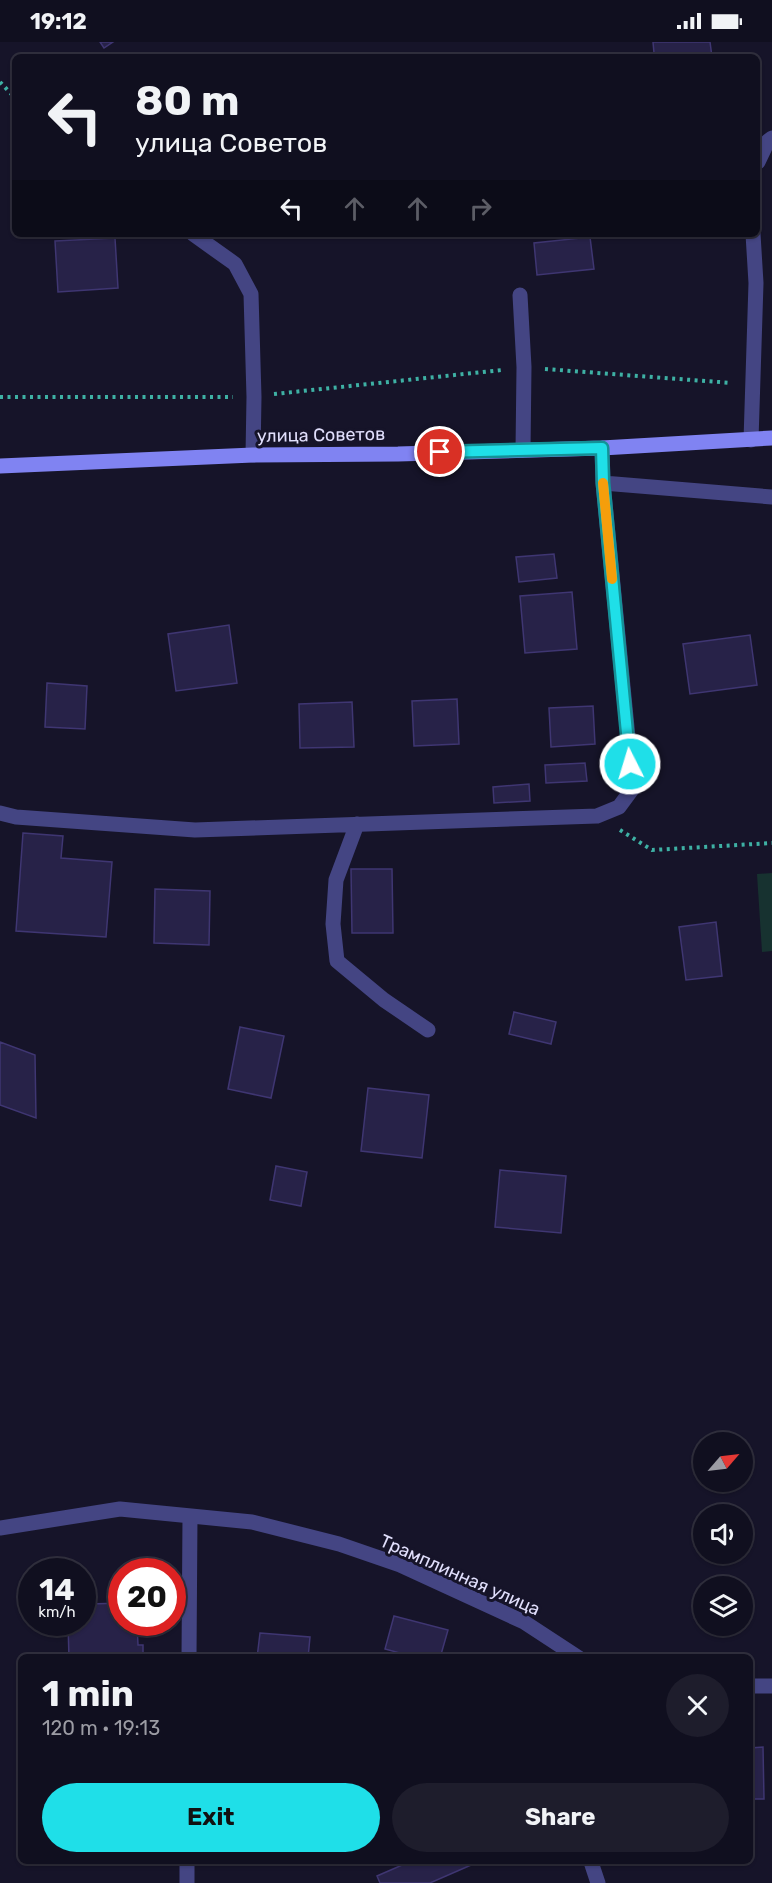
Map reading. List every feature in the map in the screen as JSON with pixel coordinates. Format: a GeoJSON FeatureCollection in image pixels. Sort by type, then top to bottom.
{"type":"FeatureCollection","features":[{"type":"Feature","properties":{"kind":"main road","name":"улица Советов"},"geometry":{"type":"LineString","coordinates":[[0,466],[253,456],[602,448],[772,438]]}},
{"type":"Feature","properties":{"kind":"street"},"geometry":{"type":"LineString","coordinates":[[760,158],[768,141],[772,138]]}},
{"type":"Feature","properties":{"kind":"street"},"geometry":{"type":"LineString","coordinates":[[197,237],[235,264],[251,294],[253,456]]}},
{"type":"Feature","properties":{"kind":"street"},"geometry":{"type":"LineString","coordinates":[[751,440],[756,283],[753,237]]}},
{"type":"Feature","properties":{"kind":"street"},"geometry":{"type":"LineString","coordinates":[[520,295],[524,367],[523,450]]}},
{"type":"Feature","properties":{"kind":"street"},"geometry":{"type":"LineString","coordinates":[[0,813],[16,817],[195,830],[597,816],[619,807],[633,788],[603,483],[602,448]]}},
{"type":"Feature","properties":{"kind":"street"},"geometry":{"type":"LineString","coordinates":[[603,483],[772,497]]}},
{"type":"Feature","properties":{"kind":"street"},"geometry":{"type":"LineString","coordinates":[[357,824],[336,880],[333,924],[337,961],[384,1000],[428,1030]]}},
{"type":"Feature","properties":{"kind":"street","name":"Трамплинная улица"},"geometry":{"type":"LineString","coordinates":[[0,1528],[120,1509],[252,1522],[339,1544],[400,1565],[524,1622],[573,1654]]}},
{"type":"Feature","properties":{"kind":"street"},"geometry":{"type":"LineString","coordinates":[[189,1654],[190,1516]]}},
{"type":"Feature","properties":{"kind":"street"},"geometry":{"type":"LineString","coordinates":[[753,1686],[772,1686]]}},
{"type":"Feature","properties":{"kind":"street"},"geometry":{"type":"LineString","coordinates":[[187,1864],[187,1883]]}},
{"type":"Feature","properties":{"kind":"street"},"geometry":{"type":"LineString","coordinates":[[592,1864],[598,1883]]}},
{"type":"Feature","properties":{"kind":"path"},"geometry":{"type":"LineString","coordinates":[[0,82],[12,95]]}},
{"type":"Feature","properties":{"kind":"path"},"geometry":{"type":"LineString","coordinates":[[0,397],[254,396],[524,367],[753,384]]}},
{"type":"Feature","properties":{"kind":"path"},"geometry":{"type":"LineString","coordinates":[[597,816],[652,850],[772,843]]}},
{"type":"Feature","properties":{"kind":"green space"},"geometry":{"type":"Polygon","coordinates":[[[772,873],[772,951],[762,952],[757,874],[772,873]]]}},
{"type":"Feature","properties":{"kind":"building"},"geometry":{"type":"Polygon","coordinates":[[[100,42],[113,42],[104,48],[100,42]]]}},
{"type":"Feature","properties":{"kind":"building"},"geometry":{"type":"Polygon","coordinates":[[[653,42],[710,42],[712,54],[652,54],[653,42]]]}},
{"type":"Feature","properties":{"kind":"building"},"geometry":{"type":"Polygon","coordinates":[[[590,237],[594,269],[537,275],[534,243],[590,237]]]}},
{"type":"Feature","properties":{"kind":"building"},"geometry":{"type":"Polygon","coordinates":[[[115,238],[118,288],[58,292],[55,241],[115,238]]]}},
{"type":"Feature","properties":{"kind":"building"},"geometry":{"type":"Polygon","coordinates":[[[554,554],[557,578],[519,582],[516,557],[554,554]]]}},
{"type":"Feature","properties":{"kind":"building"},"geometry":{"type":"Polygon","coordinates":[[[572,592],[577,649],[525,653],[520,596],[572,592]]]}},
{"type":"Feature","properties":{"kind":"building"},"geometry":{"type":"Polygon","coordinates":[[[229,625],[237,683],[176,691],[168,634],[229,625]]]}},
{"type":"Feature","properties":{"kind":"building"},"geometry":{"type":"Polygon","coordinates":[[[750,635],[757,685],[690,694],[683,644],[750,635]]]}},
{"type":"Feature","properties":{"kind":"building"},"geometry":{"type":"Polygon","coordinates":[[[47,683],[87,686],[85,729],[45,727],[47,683]]]}},
{"type":"Feature","properties":{"kind":"building"},"geometry":{"type":"Polygon","coordinates":[[[457,699],[459,744],[414,746],[412,701],[457,699]]]}},
{"type":"Feature","properties":{"kind":"building"},"geometry":{"type":"Polygon","coordinates":[[[352,702],[354,747],[300,748],[299,704],[352,702]]]}},
{"type":"Feature","properties":{"kind":"building"},"geometry":{"type":"Polygon","coordinates":[[[593,706],[595,744],[551,747],[549,708],[593,706]]]}},
{"type":"Feature","properties":{"kind":"building"},"geometry":{"type":"Polygon","coordinates":[[[585,763],[587,781],[546,783],[545,765],[585,763]]]}},
{"type":"Feature","properties":{"kind":"building"},"geometry":{"type":"Polygon","coordinates":[[[529,784],[530,801],[494,803],[493,787],[529,784]]]}},
{"type":"Feature","properties":{"kind":"building"},"geometry":{"type":"Polygon","coordinates":[[[23,833],[63,836],[61,858],[112,862],[106,937],[16,931],[23,833]]]}},
{"type":"Feature","properties":{"kind":"building"},"geometry":{"type":"Polygon","coordinates":[[[351,869],[392,869],[393,933],[352,933],[351,869]]]}},
{"type":"Feature","properties":{"kind":"building"},"geometry":{"type":"Polygon","coordinates":[[[155,889],[210,891],[209,945],[154,943],[155,889]]]}},
{"type":"Feature","properties":{"kind":"building"},"geometry":{"type":"Polygon","coordinates":[[[716,922],[722,976],[686,980],[679,927],[716,922]]]}},
{"type":"Feature","properties":{"kind":"building"},"geometry":{"type":"Polygon","coordinates":[[[514,1012],[556,1022],[551,1044],[509,1034],[514,1012]]]}},
{"type":"Feature","properties":{"kind":"building"},"geometry":{"type":"Polygon","coordinates":[[[240,1027],[284,1036],[271,1098],[228,1089],[240,1027]]]}},
{"type":"Feature","properties":{"kind":"building"},"geometry":{"type":"Polygon","coordinates":[[[0,1042],[35,1055],[36,1118],[0,1105],[0,1042]]]}},
{"type":"Feature","properties":{"kind":"building"},"geometry":{"type":"Polygon","coordinates":[[[368,1088],[429,1095],[422,1158],[361,1151],[368,1088]]]}},
{"type":"Feature","properties":{"kind":"building"},"geometry":{"type":"Polygon","coordinates":[[[276,1166],[307,1172],[301,1206],[270,1200],[276,1166]]]}},
{"type":"Feature","properties":{"kind":"building"},"geometry":{"type":"Polygon","coordinates":[[[500,1170],[566,1176],[561,1233],[495,1227],[500,1170]]]}},
{"type":"Feature","properties":{"kind":"building"},"geometry":{"type":"Polygon","coordinates":[[[108,1603],[108,1636],[138,1636],[138,1645],[143,1645],[143,1654],[69,1654],[68,1636],[96,1636],[96,1604],[108,1603]]]}},
{"type":"Feature","properties":{"kind":"building"},"geometry":{"type":"Polygon","coordinates":[[[394,1616],[448,1630],[441,1654],[403,1654],[385,1649],[394,1616]]]}},
{"type":"Feature","properties":{"kind":"building"},"geometry":{"type":"Polygon","coordinates":[[[260,1633],[310,1637],[308,1654],[257,1654],[260,1633]]]}},
{"type":"Feature","properties":{"kind":"building"},"geometry":{"type":"Polygon","coordinates":[[[763,1747],[764,1799],[753,1799],[753,1748],[763,1747]]]}},
{"type":"Feature","properties":{"kind":"building"},"geometry":{"type":"Polygon","coordinates":[[[404,1864],[473,1864],[430,1883],[380,1883],[377,1876],[404,1864]]]}},
{"type":"Feature","properties":{"kind":"slow traffic"},"geometry":{"type":"LineString","coordinates":[[603,483],[612,579]]}},
{"type":"Feature","properties":{"kind":"route"},"geometry":{"type":"LineString","coordinates":[[440,452],[602,448],[603,483],[630,764]]}}]}
